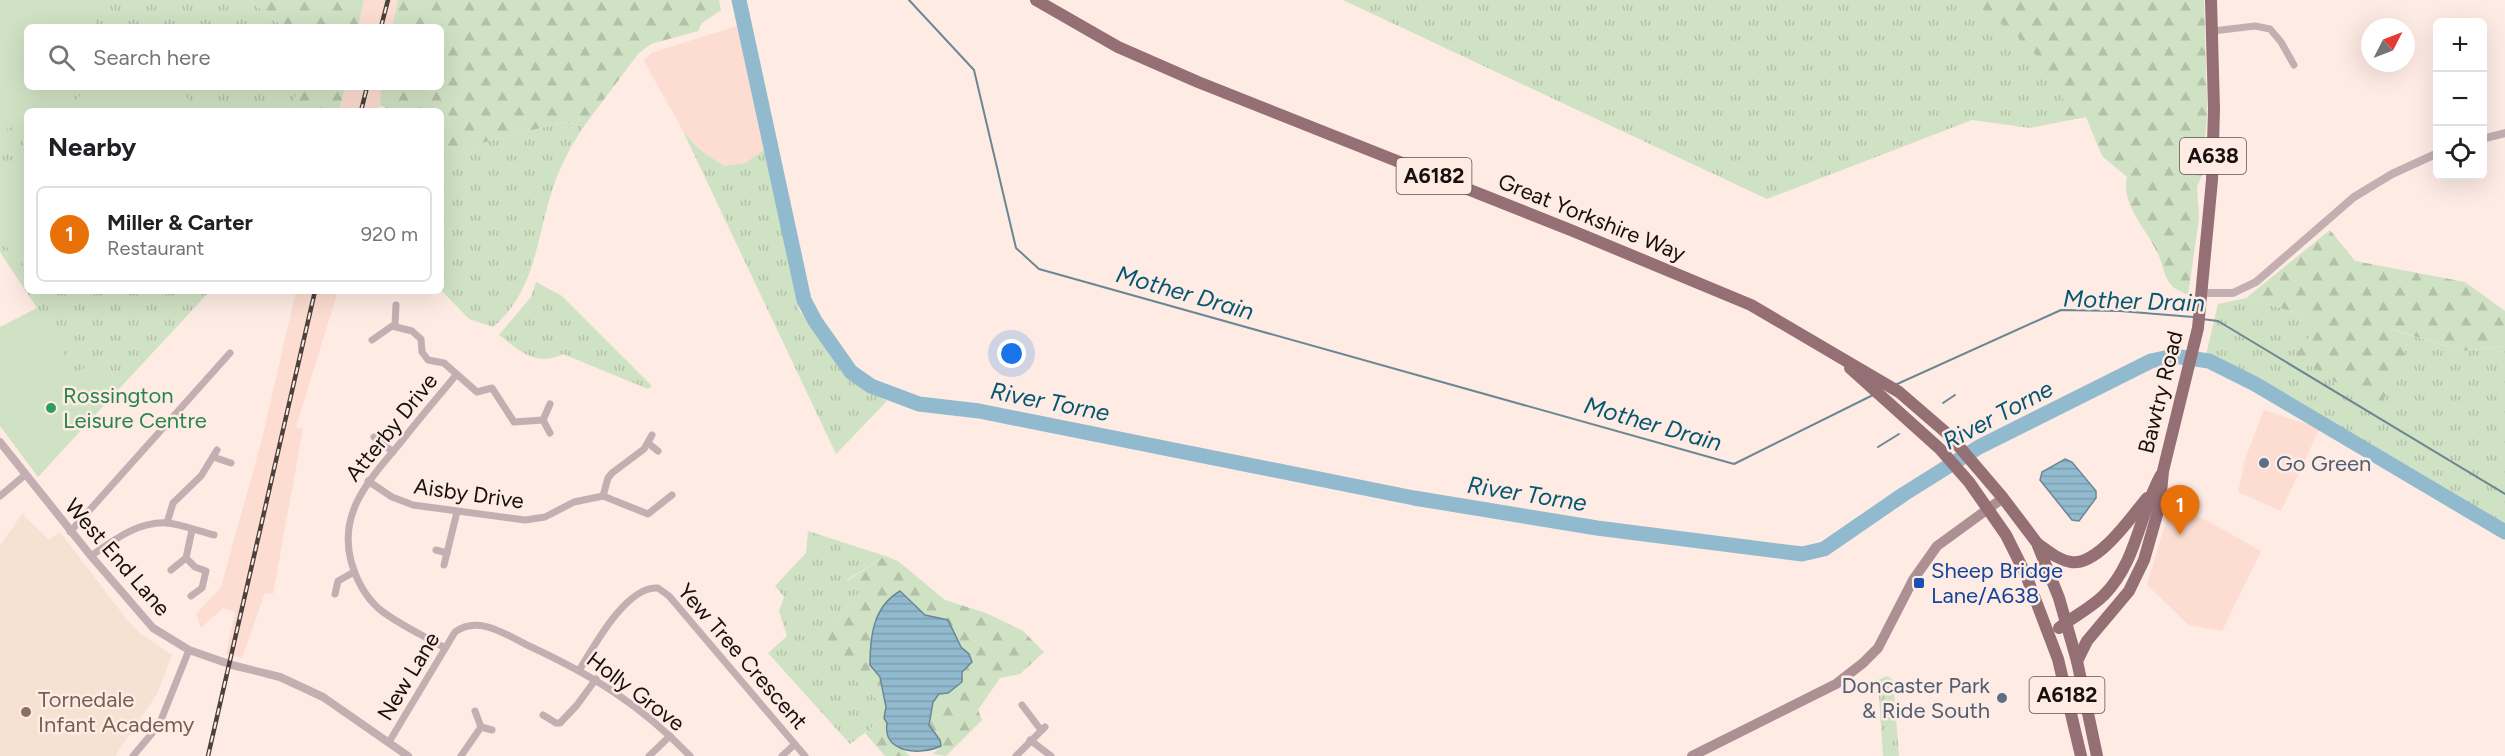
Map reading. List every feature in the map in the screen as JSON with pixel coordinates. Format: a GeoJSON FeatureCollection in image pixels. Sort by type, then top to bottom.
{"type":"FeatureCollection","features":[{"type":"Feature","properties":{"kind":"highway","name":"Great Yorkshire Way"},"geometry":{"type":"LineString","coordinates":[[1036,0],[1118,47],[1198,82],[1573,231],[1751,305],[1832,351],[1873,382],[1899,392],[1950,436],[2003,498],[2037,543],[2059,598],[2077,661],[2097,756]]}},
{"type":"Feature","properties":{"kind":"highway","name":"Bawtry Road"},"geometry":{"type":"LineString","coordinates":[[2077,661],[2087,641],[2119,604],[2138,575],[2160,504],[2163,471],[2198,328],[2212,180],[2213,31],[2211,0]]}},
{"type":"Feature","properties":{"kind":"highway","name":"Great Yorkshire Way"},"geometry":{"type":"LineString","coordinates":[[1873,382],[1883,398],[1940,449],[1969,482],[2006,535],[2026,575],[2058,659],[2081,756]]}},
{"type":"Feature","properties":{"kind":"highway","name":"Bawtry Road"},"geometry":{"type":"LineString","coordinates":[[2050,636],[2067,628],[2104,595],[2122,572],[2143,521],[2151,493],[2163,471]]}},
{"type":"Feature","properties":{"kind":"highway"},"geometry":{"type":"LineString","coordinates":[[2037,543],[2061,560],[2081,562],[2101,551],[2151,493]]}},
{"type":"Feature","properties":{"kind":"highway","name":"Bawtry Road"},"geometry":{"type":"LineString","coordinates":[[2067,628],[2098,626]]}},
{"type":"Feature","properties":{"kind":"main road"},"geometry":{"type":"LineString","coordinates":[[1692,756],[1836,684],[1863,663],[1878,648],[1923,562],[1937,546],[2003,498]]}},
{"type":"Feature","properties":{"kind":"street"},"geometry":{"type":"LineString","coordinates":[[2213,31],[2255,26],[2270,29],[2281,42],[2294,65]]}},
{"type":"Feature","properties":{"kind":"street"},"geometry":{"type":"LineString","coordinates":[[2487,138],[2505,133]]}},
{"type":"Feature","properties":{"kind":"street"},"geometry":{"type":"LineString","coordinates":[[2202,293],[2233,293],[2256,282],[2354,196],[2392,174],[2433,155]]}},
{"type":"Feature","properties":{"kind":"street"},"geometry":{"type":"LineString","coordinates":[[395,325],[396,305]]}},
{"type":"Feature","properties":{"kind":"street"},"geometry":{"type":"LineString","coordinates":[[372,340],[395,325]]}},
{"type":"Feature","properties":{"kind":"street"},"geometry":{"type":"LineString","coordinates":[[395,325],[418,335],[421,339],[422,352],[428,360],[444,363],[477,392],[493,389],[514,422],[543,420]]}},
{"type":"Feature","properties":{"kind":"street"},"geometry":{"type":"LineString","coordinates":[[70,532],[230,353]]}},
{"type":"Feature","properties":{"kind":"street","name":"Atterby Drive"},"geometry":{"type":"LineString","coordinates":[[445,648],[377,607],[354,572],[349,553],[348,525],[358,496],[368,481],[456,375]]}},
{"type":"Feature","properties":{"kind":"street"},"geometry":{"type":"LineString","coordinates":[[543,420],[550,404]]}},
{"type":"Feature","properties":{"kind":"street"},"geometry":{"type":"LineString","coordinates":[[543,420],[550,433]]}},
{"type":"Feature","properties":{"kind":"street"},"geometry":{"type":"LineString","coordinates":[[652,435],[648,443],[612,473],[608,478],[603,496],[648,514],[672,495]]}},
{"type":"Feature","properties":{"kind":"street"},"geometry":{"type":"LineString","coordinates":[[374,437],[393,452]]}},
{"type":"Feature","properties":{"kind":"street","name":"West End Lane"},"geometry":{"type":"LineString","coordinates":[[0,442],[70,532],[153,628],[189,650],[232,665],[280,677],[322,697],[408,756]]}},
{"type":"Feature","properties":{"kind":"street"},"geometry":{"type":"LineString","coordinates":[[648,443],[658,451]]}},
{"type":"Feature","properties":{"kind":"street"},"geometry":{"type":"LineString","coordinates":[[167,523],[173,503],[201,476],[215,454],[231,463]]}},
{"type":"Feature","properties":{"kind":"street"},"geometry":{"type":"LineString","coordinates":[[0,496],[26,475]]}},
{"type":"Feature","properties":{"kind":"street","name":"Aisby Drive"},"geometry":{"type":"LineString","coordinates":[[368,481],[402,502],[457,512],[534,520],[574,502],[603,496]]}},
{"type":"Feature","properties":{"kind":"street"},"geometry":{"type":"LineString","coordinates":[[444,565],[457,512]]}},
{"type":"Feature","properties":{"kind":"street"},"geometry":{"type":"LineString","coordinates":[[91,556],[121,535],[139,527],[167,523],[214,535]]}},
{"type":"Feature","properties":{"kind":"street"},"geometry":{"type":"LineString","coordinates":[[171,570],[186,558],[192,530]]}},
{"type":"Feature","properties":{"kind":"street"},"geometry":{"type":"LineString","coordinates":[[436,550],[447,553]]}},
{"type":"Feature","properties":{"kind":"street"},"geometry":{"type":"LineString","coordinates":[[186,558],[195,567],[206,571],[202,588],[191,596]]}},
{"type":"Feature","properties":{"kind":"street"},"geometry":{"type":"LineString","coordinates":[[335,594],[338,581],[354,572]]}},
{"type":"Feature","properties":{"kind":"street","name":"Yew Tree Crescent"},"geometry":{"type":"LineString","coordinates":[[580,669],[602,633],[625,606],[645,589],[658,588],[669,596],[805,756]]}},
{"type":"Feature","properties":{"kind":"street","name":"New Lane"},"geometry":{"type":"LineString","coordinates":[[389,742],[455,632],[469,624],[493,629]]}},
{"type":"Feature","properties":{"kind":"street","name":"Holly Grove"},"geometry":{"type":"LineString","coordinates":[[493,629],[580,669],[596,679],[670,736],[690,756]]}},
{"type":"Feature","properties":{"kind":"street"},"geometry":{"type":"LineString","coordinates":[[133,756],[159,724],[189,650]]}},
{"type":"Feature","properties":{"kind":"street"},"geometry":{"type":"LineString","coordinates":[[543,715],[558,724],[577,705],[596,679]]}},
{"type":"Feature","properties":{"kind":"street"},"geometry":{"type":"LineString","coordinates":[[1016,756],[1043,729],[1022,705]]}},
{"type":"Feature","properties":{"kind":"street"},"geometry":{"type":"LineString","coordinates":[[475,711],[481,727]]}},
{"type":"Feature","properties":{"kind":"street"},"geometry":{"type":"LineString","coordinates":[[481,727],[492,730]]}},
{"type":"Feature","properties":{"kind":"street"},"geometry":{"type":"LineString","coordinates":[[461,756],[481,727]]}},
{"type":"Feature","properties":{"kind":"street"},"geometry":{"type":"LineString","coordinates":[[650,756],[670,736]]}},
{"type":"Feature","properties":{"kind":"street"},"geometry":{"type":"LineString","coordinates":[[1030,740],[1051,756]]}},
{"type":"Feature","properties":{"kind":"street"},"geometry":{"type":"LineString","coordinates":[[782,756],[795,744]]}},
{"type":"Feature","properties":{"kind":"shaded area"},"geometry":{"type":"Polygon","coordinates":[[[364,0],[398,0],[393,24],[359,24],[364,0]]]}},
{"type":"Feature","properties":{"kind":"shaded area"},"geometry":{"type":"Polygon","coordinates":[[[743,24],[768,147],[745,163],[724,166],[699,149],[683,131],[644,61],[651,53],[743,24]]]}},
{"type":"Feature","properties":{"kind":"shaded area"},"geometry":{"type":"Polygon","coordinates":[[[344,90],[381,90],[379,108],[340,108],[344,90]]]}},
{"type":"Feature","properties":{"kind":"shaded area"},"geometry":{"type":"Polygon","coordinates":[[[295,294],[337,294],[296,427],[303,429],[273,594],[265,593],[242,658],[226,654],[235,612],[223,608],[201,628],[196,614],[221,587],[262,439],[295,294]]]}},
{"type":"Feature","properties":{"kind":"shaded area"},"geometry":{"type":"Polygon","coordinates":[[[2264,410],[2320,428],[2281,511],[2238,492],[2245,459],[2264,410]]]}},
{"type":"Feature","properties":{"kind":"shaded area"},"geometry":{"type":"Polygon","coordinates":[[[2172,501],[2261,551],[2222,631],[2189,625],[2147,585],[2172,501]]]}},
{"type":"Feature","properties":{"kind":"shaded area"},"geometry":{"type":"Polygon","coordinates":[[[22,514],[49,540],[60,532],[127,620],[141,634],[172,655],[157,694],[115,756],[0,756],[0,546],[22,514]]]}},
{"type":"Feature","properties":{"kind":"green space"},"geometry":{"type":"Polygon","coordinates":[[[0,0],[249,0],[280,24],[24,24],[24,90],[297,90],[293,108],[24,108],[24,288],[0,252],[0,0]]]}},
{"type":"Feature","properties":{"kind":"green space"},"geometry":{"type":"Polygon","coordinates":[[[0,0],[85,0],[92,8],[96,24],[24,24],[24,90],[79,90],[70,98],[49,108],[24,108],[24,121],[0,133],[0,0]]]}},
{"type":"Feature","properties":{"kind":"green space"},"geometry":{"type":"Polygon","coordinates":[[[249,0],[364,0],[359,24],[280,24],[249,0]]]}},
{"type":"Feature","properties":{"kind":"green space"},"geometry":{"type":"Polygon","coordinates":[[[398,0],[719,0],[721,10],[702,23],[698,31],[651,44],[638,54],[584,126],[564,122],[478,144],[462,154],[444,144],[444,108],[386,108],[380,105],[381,90],[444,90],[444,24],[393,24],[398,0]]]}},
{"type":"Feature","properties":{"kind":"green space"},"geometry":{"type":"Polygon","coordinates":[[[1343,0],[2204,0],[2207,113],[2086,117],[2030,128],[1972,120],[1767,199],[1343,0]]]}},
{"type":"Feature","properties":{"kind":"green space"},"geometry":{"type":"Polygon","coordinates":[[[1974,0],[2204,0],[2207,113],[2203,173],[2197,187],[2199,219],[2188,295],[2169,282],[2157,252],[2127,197],[2127,177],[2102,156],[2086,117],[2062,121],[2066,108],[2065,102],[2040,60],[2024,42],[1974,0]]]}},
{"type":"Feature","properties":{"kind":"green space"},"geometry":{"type":"Polygon","coordinates":[[[86,90],[180,90],[196,108],[69,108],[86,90]]]}},
{"type":"Feature","properties":{"kind":"green space"},"geometry":{"type":"Polygon","coordinates":[[[297,90],[344,90],[340,108],[293,108],[297,90]]]}},
{"type":"Feature","properties":{"kind":"green space"},"geometry":{"type":"Polygon","coordinates":[[[564,122],[584,126],[566,156],[556,180],[533,263],[526,280],[507,313],[493,327],[469,319],[444,293],[444,144],[462,154],[478,144],[564,122]]]}},
{"type":"Feature","properties":{"kind":"green space"},"geometry":{"type":"Polygon","coordinates":[[[683,131],[699,149],[724,166],[745,163],[768,147],[799,310],[854,382],[887,401],[836,454],[683,131]]]}},
{"type":"Feature","properties":{"kind":"green space"},"geometry":{"type":"Polygon","coordinates":[[[24,155],[24,266],[0,239],[0,177],[24,155]]]}},
{"type":"Feature","properties":{"kind":"green space"},"geometry":{"type":"Polygon","coordinates":[[[2330,230],[2355,261],[2465,282],[2505,311],[2505,348],[2502,346],[2462,351],[2391,329],[2410,363],[2377,408],[2295,356],[2322,320],[2246,298],[2330,230]]]}},
{"type":"Feature","properties":{"kind":"green space"},"geometry":{"type":"Polygon","coordinates":[[[536,282],[562,296],[652,386],[648,389],[563,354],[553,358],[536,358],[521,351],[499,335],[531,297],[536,282]]]}},
{"type":"Feature","properties":{"kind":"green space"},"geometry":{"type":"Polygon","coordinates":[[[28,294],[207,294],[119,389],[105,358],[75,374],[28,294]]]}},
{"type":"Feature","properties":{"kind":"green space"},"geometry":{"type":"Polygon","coordinates":[[[2246,298],[2323,320],[2296,356],[2390,329],[2462,351],[2503,346],[2505,348],[2505,524],[2243,370],[2206,355],[2218,304],[2246,298]]]}},
{"type":"Feature","properties":{"kind":"green space","name":"Rossington Leisure Centre"},"geometry":{"type":"Polygon","coordinates":[[[37,308],[75,373],[105,358],[119,389],[38,477],[0,426],[0,327],[37,308]]]}},
{"type":"Feature","properties":{"kind":"green space"},"geometry":{"type":"Polygon","coordinates":[[[808,531],[885,556],[847,580],[860,591],[831,630],[847,672],[886,707],[884,718],[850,744],[768,653],[787,636],[779,611],[784,597],[775,586],[806,553],[808,531]]]}},
{"type":"Feature","properties":{"kind":"green space"},"geometry":{"type":"Polygon","coordinates":[[[885,556],[898,561],[945,600],[986,613],[1023,631],[1044,652],[1020,674],[1000,678],[978,710],[982,720],[946,756],[933,754],[941,746],[929,725],[933,702],[968,666],[969,654],[961,647],[948,620],[925,615],[901,591],[891,597],[874,621],[886,707],[847,672],[826,645],[831,630],[860,591],[847,581],[885,556]]]}},
{"type":"Feature","properties":{"kind":"green space"},"geometry":{"type":"Polygon","coordinates":[[[1887,676],[1893,680],[1899,756],[1883,756],[1878,680],[1887,676]]]}},
{"type":"Feature","properties":{"kind":"green space"},"geometry":{"type":"Polygon","coordinates":[[[884,718],[887,723],[886,734],[910,756],[885,756],[865,733],[884,718]]]}},
{"type":"Feature","properties":{"kind":"water"},"geometry":{"type":"Polygon","coordinates":[[[2065,459],[2072,462],[2096,491],[2096,498],[2079,521],[2072,520],[2040,480],[2042,472],[2065,459]]]}},
{"type":"Feature","properties":{"kind":"water"},"geometry":{"type":"Polygon","coordinates":[[[900,591],[925,615],[948,620],[961,647],[969,654],[972,662],[962,672],[962,682],[948,693],[939,694],[933,702],[929,725],[940,740],[941,746],[923,751],[904,750],[890,741],[884,718],[886,707],[880,677],[870,665],[875,623],[884,605],[900,591]]]}},
{"type":"Feature","properties":{"kind":"waterway","name":"River Torne"},"geometry":{"type":"LineString","coordinates":[[739,0],[804,300],[815,321],[851,372],[871,386],[919,404],[979,411],[1414,498],[1597,528],[1802,554],[1824,549],[1904,494],[1979,447],[2151,361],[2174,356],[2209,361],[2255,384],[2505,532]]}},
{"type":"Feature","properties":{"kind":"waterway","name":"Mother Drain"},"geometry":{"type":"LineString","coordinates":[[909,0],[974,70],[1016,248],[1039,269],[1734,464],[1873,395]]}},
{"type":"Feature","properties":{"kind":"waterway","name":"Mother Drain"},"geometry":{"type":"LineString","coordinates":[[1895,385],[2061,310],[2120,311],[2193,317]]}},
{"type":"Feature","properties":{"kind":"waterway","name":"Mother Drain"},"geometry":{"type":"LineString","coordinates":[[2202,319],[2218,321],[2505,494]]}},
{"type":"Feature","properties":{"kind":"waterway"},"geometry":{"type":"LineString","coordinates":[[1943,403],[1955,395]]}},
{"type":"Feature","properties":{"kind":"waterway"},"geometry":{"type":"LineString","coordinates":[[1878,447],[1899,434]]}},
{"type":"Feature","properties":{"kind":"railway"},"geometry":{"type":"LineString","coordinates":[[382,24],[388,0]]}},
{"type":"Feature","properties":{"kind":"railway"},"geometry":{"type":"LineString","coordinates":[[362,108],[366,90]]}},
{"type":"Feature","properties":{"kind":"railway"},"geometry":{"type":"LineString","coordinates":[[208,756],[314,294]]}},
{"type":"Feature","properties":{"kind":"place","name":"Rossington Leisure Centre"},"geometry":{"type":"Point","coordinates":[51,408]}},
{"type":"Feature","properties":{"kind":"place","name":"Go Green"},"geometry":{"type":"Point","coordinates":[2264,463]}},
{"type":"Feature","properties":{"kind":"place","name":"Miller & Carter"},"geometry":{"type":"Point","coordinates":[2180,535]}},
{"type":"Feature","properties":{"kind":"place","name":"Sheep Bridge Lane/A638"},"geometry":{"type":"Point","coordinates":[1919,583]}},
{"type":"Feature","properties":{"kind":"place","name":"Doncaster Park & Ride South"},"geometry":{"type":"Point","coordinates":[2002,698]}},
{"type":"Feature","properties":{"kind":"place","name":"Tornedale Infant Academy"},"geometry":{"type":"Point","coordinates":[26,712]}}]}
